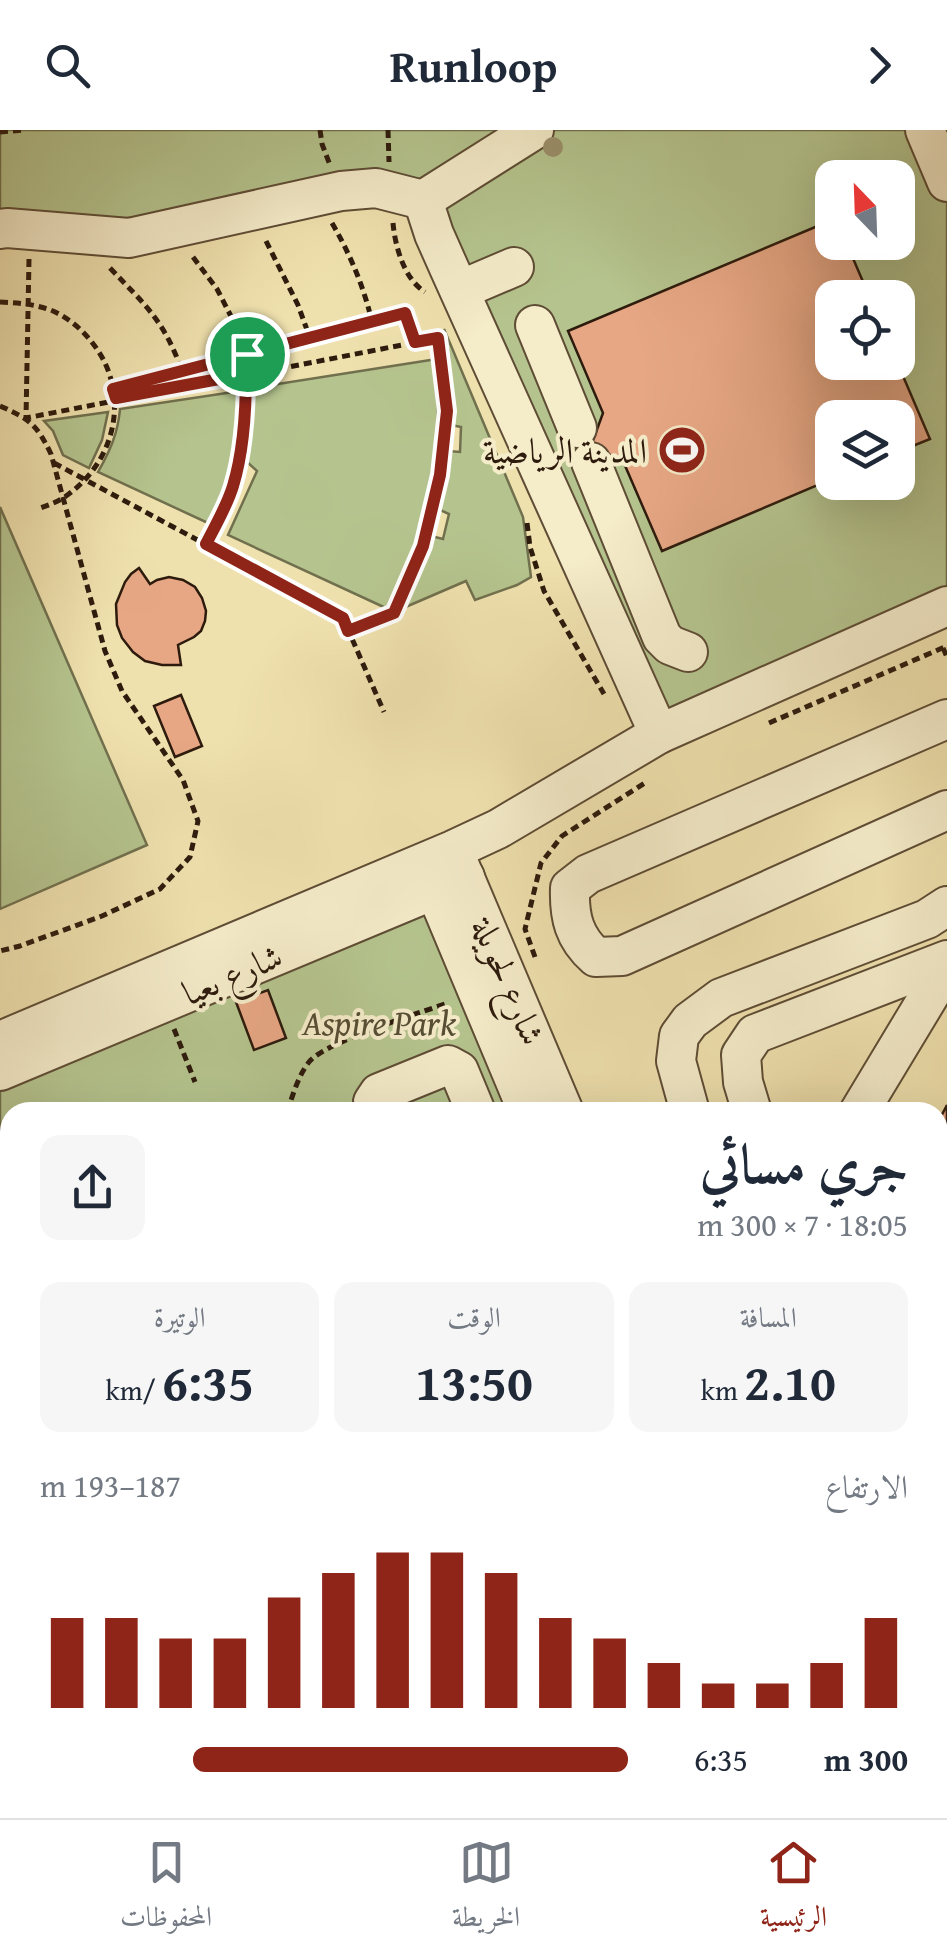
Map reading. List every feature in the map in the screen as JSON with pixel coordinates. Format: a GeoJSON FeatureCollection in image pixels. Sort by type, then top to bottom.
{"type":"FeatureCollection","features":[{"type":"Feature","properties":{"kind":"street"},"geometry":{"type":"LineString","coordinates":[[14,229],[128,238],[341,191],[376,188],[423,200],[534,130]]}},
{"type":"Feature","properties":{"kind":"street"},"geometry":{"type":"LineString","coordinates":[[925,130],[947,182]]}},
{"type":"Feature","properties":{"kind":"street"},"geometry":{"type":"LineString","coordinates":[[423,200],[434,234],[659,734]]}},
{"type":"Feature","properties":{"kind":"street"},"geometry":{"type":"LineString","coordinates":[[460,290],[514,266]]}},
{"type":"Feature","properties":{"kind":"street"},"geometry":{"type":"LineString","coordinates":[[535,324],[662,636],[670,645],[688,652]]}},
{"type":"Feature","properties":{"kind":"street"},"geometry":{"type":"LineString","coordinates":[[444,870],[498,829],[659,734],[947,606]]}},
{"type":"Feature","properties":{"kind":"street"},"geometry":{"type":"LineString","coordinates":[[947,719],[588,874],[570,888],[570,912],[583,946],[596,957],[622,956],[947,810]]}},
{"type":"Feature","properties":{"kind":"street","name":"شارع لحويلة"},"geometry":{"type":"LineString","coordinates":[[444,870],[477,992],[524,1102]]}},
{"type":"Feature","properties":{"kind":"street","name":"شارع لحويلة"},"geometry":{"type":"LineString","coordinates":[[444,870],[559,1102]]}},
{"type":"Feature","properties":{"kind":"street","name":"شارع بعيا"},"geometry":{"type":"LineString","coordinates":[[0,1072],[172,1009],[444,870]]}},
{"type":"Feature","properties":{"kind":"street","name":"شارع بعيا"},"geometry":{"type":"LineString","coordinates":[[0,1041],[444,870]]}},
{"type":"Feature","properties":{"kind":"street"},"geometry":{"type":"LineString","coordinates":[[687,1102],[676,1060],[679,1036],[690,1021],[721,998],[926,918],[947,906]]}},
{"type":"Feature","properties":{"kind":"street"},"geometry":{"type":"LineString","coordinates":[[749,1102],[741,1055],[755,1034],[947,963]]}},
{"type":"Feature","properties":{"kind":"street"},"geometry":{"type":"LineString","coordinates":[[864,1102],[947,963]]}},
{"type":"Feature","properties":{"kind":"street"},"geometry":{"type":"LineString","coordinates":[[0,1098],[148,1037],[160,1030],[172,1009]]}},
{"type":"Feature","properties":{"kind":"street"},"geometry":{"type":"LineString","coordinates":[[373,1102],[378,1093],[448,1065],[459,1071],[472,1102]]}},
{"type":"Feature","properties":{"kind":"path"},"geometry":{"type":"LineString","coordinates":[[0,132],[25,130]]}},
{"type":"Feature","properties":{"kind":"path"},"geometry":{"type":"LineString","coordinates":[[315,196],[352,264],[372,322]]}},
{"type":"Feature","properties":{"kind":"path"},"geometry":{"type":"LineString","coordinates":[[246,212],[286,280],[310,338]]}},
{"type":"Feature","properties":{"kind":"path"},"geometry":{"type":"LineString","coordinates":[[14,229],[28,303],[26,418]]}},
{"type":"Feature","properties":{"kind":"path"},"geometry":{"type":"LineString","coordinates":[[170,229],[217,290],[247,354]]}},
{"type":"Feature","properties":{"kind":"path"},"geometry":{"type":"LineString","coordinates":[[98,260],[146,303],[164,328],[182,371]]}},
{"type":"Feature","properties":{"kind":"path"},"geometry":{"type":"LineString","coordinates":[[0,302],[28,303],[54,312],[78,327],[96,347],[110,372],[116,398],[108,444],[84,480],[64,498],[38,509]]}},
{"type":"Feature","properties":{"kind":"path"},"geometry":{"type":"LineString","coordinates":[[113,389],[405,313],[415,342]]}},
{"type":"Feature","properties":{"kind":"path"},"geometry":{"type":"LineString","coordinates":[[26,418],[438,338],[447,411],[440,475],[423,546],[394,613],[348,631]]}},
{"type":"Feature","properties":{"kind":"path"},"geometry":{"type":"LineString","coordinates":[[206,544],[232,490],[240,461],[246,374]]}},
{"type":"Feature","properties":{"kind":"path"},"geometry":{"type":"LineString","coordinates":[[0,406],[26,418],[41,434],[54,463],[116,678],[183,780],[198,821],[190,857],[160,888],[102,916],[0,951]]}},
{"type":"Feature","properties":{"kind":"path"},"geometry":{"type":"LineString","coordinates":[[54,463],[343,618],[384,712]]}},
{"type":"Feature","properties":{"kind":"path"},"geometry":{"type":"LineString","coordinates":[[944,648],[947,658]]}},
{"type":"Feature","properties":{"kind":"path"},"geometry":{"type":"LineString","coordinates":[[290,1102],[311,1058],[348,1039],[477,992]]}},
{"type":"Feature","properties":{"kind":"path"},"geometry":{"type":"LineString","coordinates":[[172,1009],[196,1082]]}},
{"type":"Feature","properties":{"kind":"green space","name":"المدينة الرياضية"},"geometry":{"type":"Polygon","coordinates":[[[0,130],[947,130],[947,606],[659,734],[403,195],[129,238],[0,229],[0,130]]]}},
{"type":"Feature","properties":{"kind":"green space"},"geometry":{"type":"Polygon","coordinates":[[[444,329],[523,517],[531,577],[475,600],[466,581],[401,609],[431,536],[443,539],[449,514],[438,509],[449,451],[460,452],[461,427],[451,425],[449,355],[444,329]]]}},
{"type":"Feature","properties":{"kind":"green space"},"geometry":{"type":"Polygon","coordinates":[[[437,359],[433,482],[424,522],[388,609],[228,535],[257,471],[246,461],[252,388],[437,359]]]}},
{"type":"Feature","properties":{"kind":"green space"},"geometry":{"type":"Polygon","coordinates":[[[240,391],[233,459],[208,523],[98,472],[113,442],[120,409],[240,391]]]}},
{"type":"Feature","properties":{"kind":"green space"},"geometry":{"type":"Polygon","coordinates":[[[108,412],[102,440],[89,468],[63,455],[44,421],[108,412]]]}},
{"type":"Feature","properties":{"kind":"green space"},"geometry":{"type":"Polygon","coordinates":[[[0,507],[147,845],[0,909],[0,507]]]}},
{"type":"Feature","properties":{"kind":"green space","name":"Aspire Park"},"geometry":{"type":"Polygon","coordinates":[[[431,903],[513,1102],[0,1102],[0,1082],[431,903]]]}},
{"type":"Feature","properties":{"kind":"building"},"geometry":{"type":"Polygon","coordinates":[[[815,227],[815,260],[854,260],[862,280],[815,280],[815,380],[905,380],[913,400],[815,400],[815,486],[662,551],[623,461],[591,446],[603,413],[568,331],[815,227]]]}},
{"type":"Feature","properties":{"kind":"building"},"geometry":{"type":"Polygon","coordinates":[[[915,404],[930,439],[915,445],[915,404]]]}},
{"type":"Feature","properties":{"kind":"building"},"geometry":{"type":"Polygon","coordinates":[[[139,568],[150,584],[169,577],[183,580],[195,587],[202,598],[205,621],[201,631],[178,645],[181,665],[145,661],[122,638],[116,604],[125,582],[139,568]]]}},
{"type":"Feature","properties":{"kind":"building"},"geometry":{"type":"Polygon","coordinates":[[[181,695],[202,746],[175,757],[154,706],[181,695]]]}},
{"type":"Feature","properties":{"kind":"building"},"geometry":{"type":"Polygon","coordinates":[[[268,990],[286,1038],[254,1050],[236,1002],[268,990]]]}},
{"type":"Feature","properties":{"kind":"place","name":"المدينة الرياضية"},"geometry":{"type":"Point","coordinates":[682,450]}},
{"type":"Feature","properties":{"kind":"route"},"geometry":{"type":"LineString","coordinates":[[405,313],[415,342],[438,338],[447,411],[440,475],[423,546],[394,613],[348,631],[343,618],[206,544],[232,490],[240,461],[246,374],[116,398],[113,389],[247,354],[405,313]]}}]}
